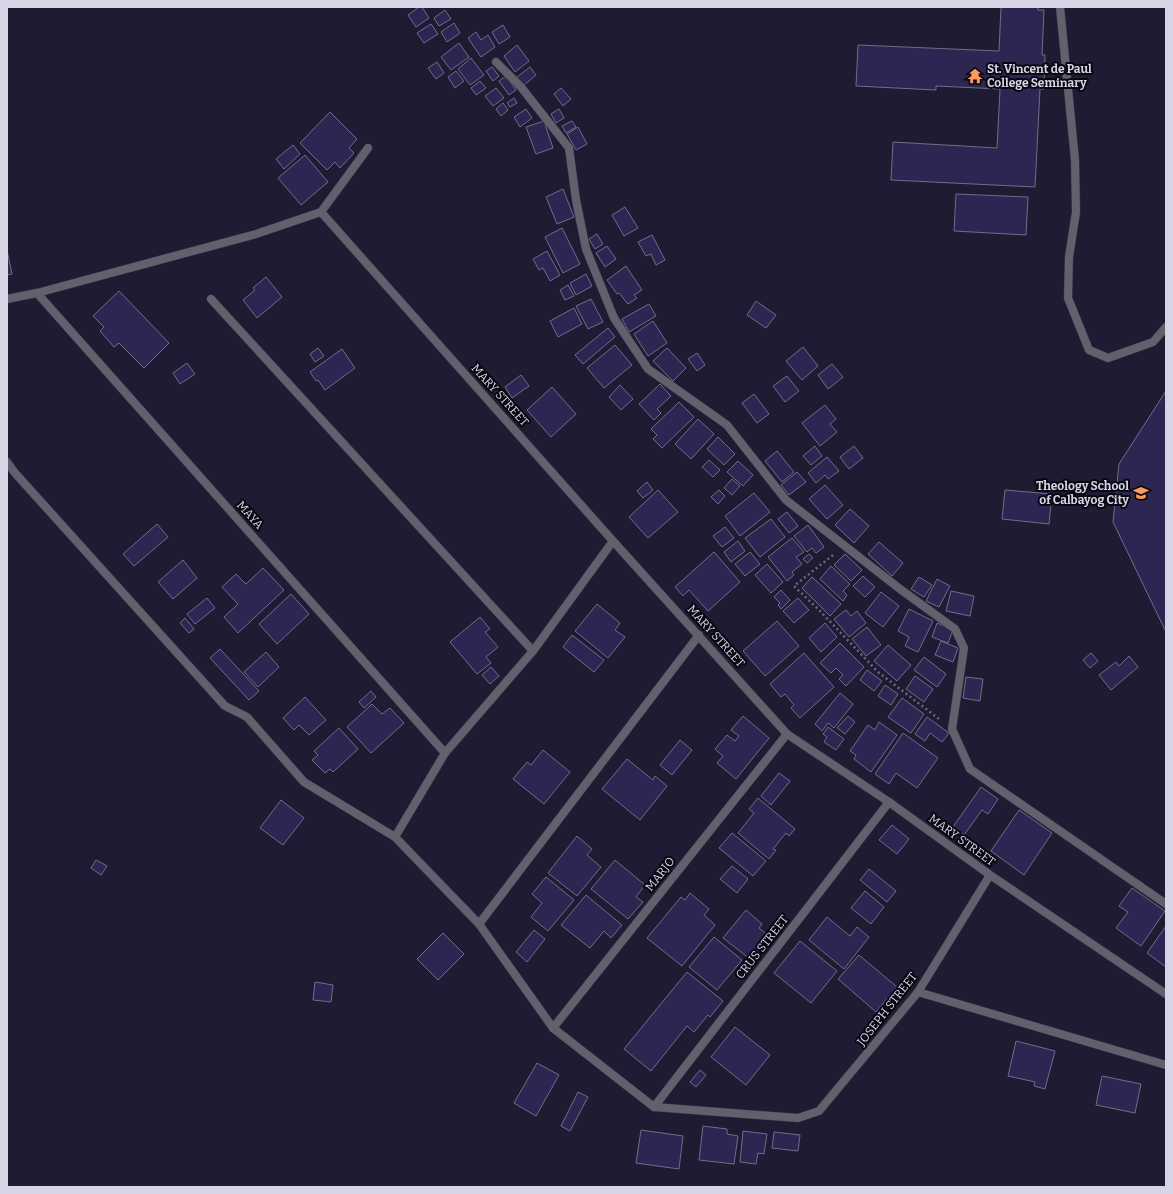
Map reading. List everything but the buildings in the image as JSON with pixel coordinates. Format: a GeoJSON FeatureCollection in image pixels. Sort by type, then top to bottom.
{"type":"FeatureCollection","features":[{"type":"Feature","properties":{"kind":"street"},"geometry":{"type":"LineString","coordinates":[[1060,7],[1075,160],[1076,212],[1069,257],[1068,298],[1089,350],[1108,358],[1153,342],[1166,327]]}},
{"type":"Feature","properties":{"kind":"street"},"geometry":{"type":"LineString","coordinates":[[496,62],[521,87],[569,148],[576,200],[586,249],[614,318],[648,370],[727,425],[786,500],[900,589],[955,629],[964,648],[952,729],[970,769],[1166,904]]}},
{"type":"Feature","properties":{"kind":"street"},"geometry":{"type":"LineString","coordinates":[[7,299],[37,293],[256,234],[321,212],[368,148]]}},
{"type":"Feature","properties":{"kind":"street","name":"MARY STREET"},"geometry":{"type":"LineString","coordinates":[[321,212],[613,541],[787,734],[889,802],[990,875],[1166,994]]}},
{"type":"Feature","properties":{"kind":"street","name":"MAYA"},"geometry":{"type":"LineString","coordinates":[[37,293],[445,752]]}},
{"type":"Feature","properties":{"kind":"street"},"geometry":{"type":"LineString","coordinates":[[211,299],[533,651]]}},
{"type":"Feature","properties":{"kind":"street"},"geometry":{"type":"LineString","coordinates":[[7,462],[15,473],[225,706],[246,717],[304,782],[395,837],[479,924],[553,1028],[654,1107]]}},
{"type":"Feature","properties":{"kind":"street"},"geometry":{"type":"LineString","coordinates":[[395,837],[445,752],[533,651],[613,541]]}},
{"type":"Feature","properties":{"kind":"street"},"geometry":{"type":"LineString","coordinates":[[479,924],[699,635]]}},
{"type":"Feature","properties":{"kind":"street","name":"MARJO"},"geometry":{"type":"LineString","coordinates":[[553,1028],[787,734]]}},
{"type":"Feature","properties":{"kind":"street","name":"CRUS STREET"},"geometry":{"type":"LineString","coordinates":[[654,1107],[889,802]]}},
{"type":"Feature","properties":{"kind":"street","name":"JOSEPH STREET"},"geometry":{"type":"LineString","coordinates":[[654,1107],[798,1118],[819,1111],[918,992],[990,875]]}},
{"type":"Feature","properties":{"kind":"street"},"geometry":{"type":"LineString","coordinates":[[918,992],[1166,1065]]}},
{"type":"Feature","properties":{"kind":"path"},"geometry":{"type":"LineString","coordinates":[[845,545],[794,586],[878,672],[952,729]]}},
{"type":"Feature","properties":{"kind":"place","name":"St. Vincent de Paul College Seminary"},"geometry":{"type":"Point","coordinates":[975,76]}},
{"type":"Feature","properties":{"kind":"place","name":"Theology School of Calbayog City"},"geometry":{"type":"Point","coordinates":[1141,493]}}]}
